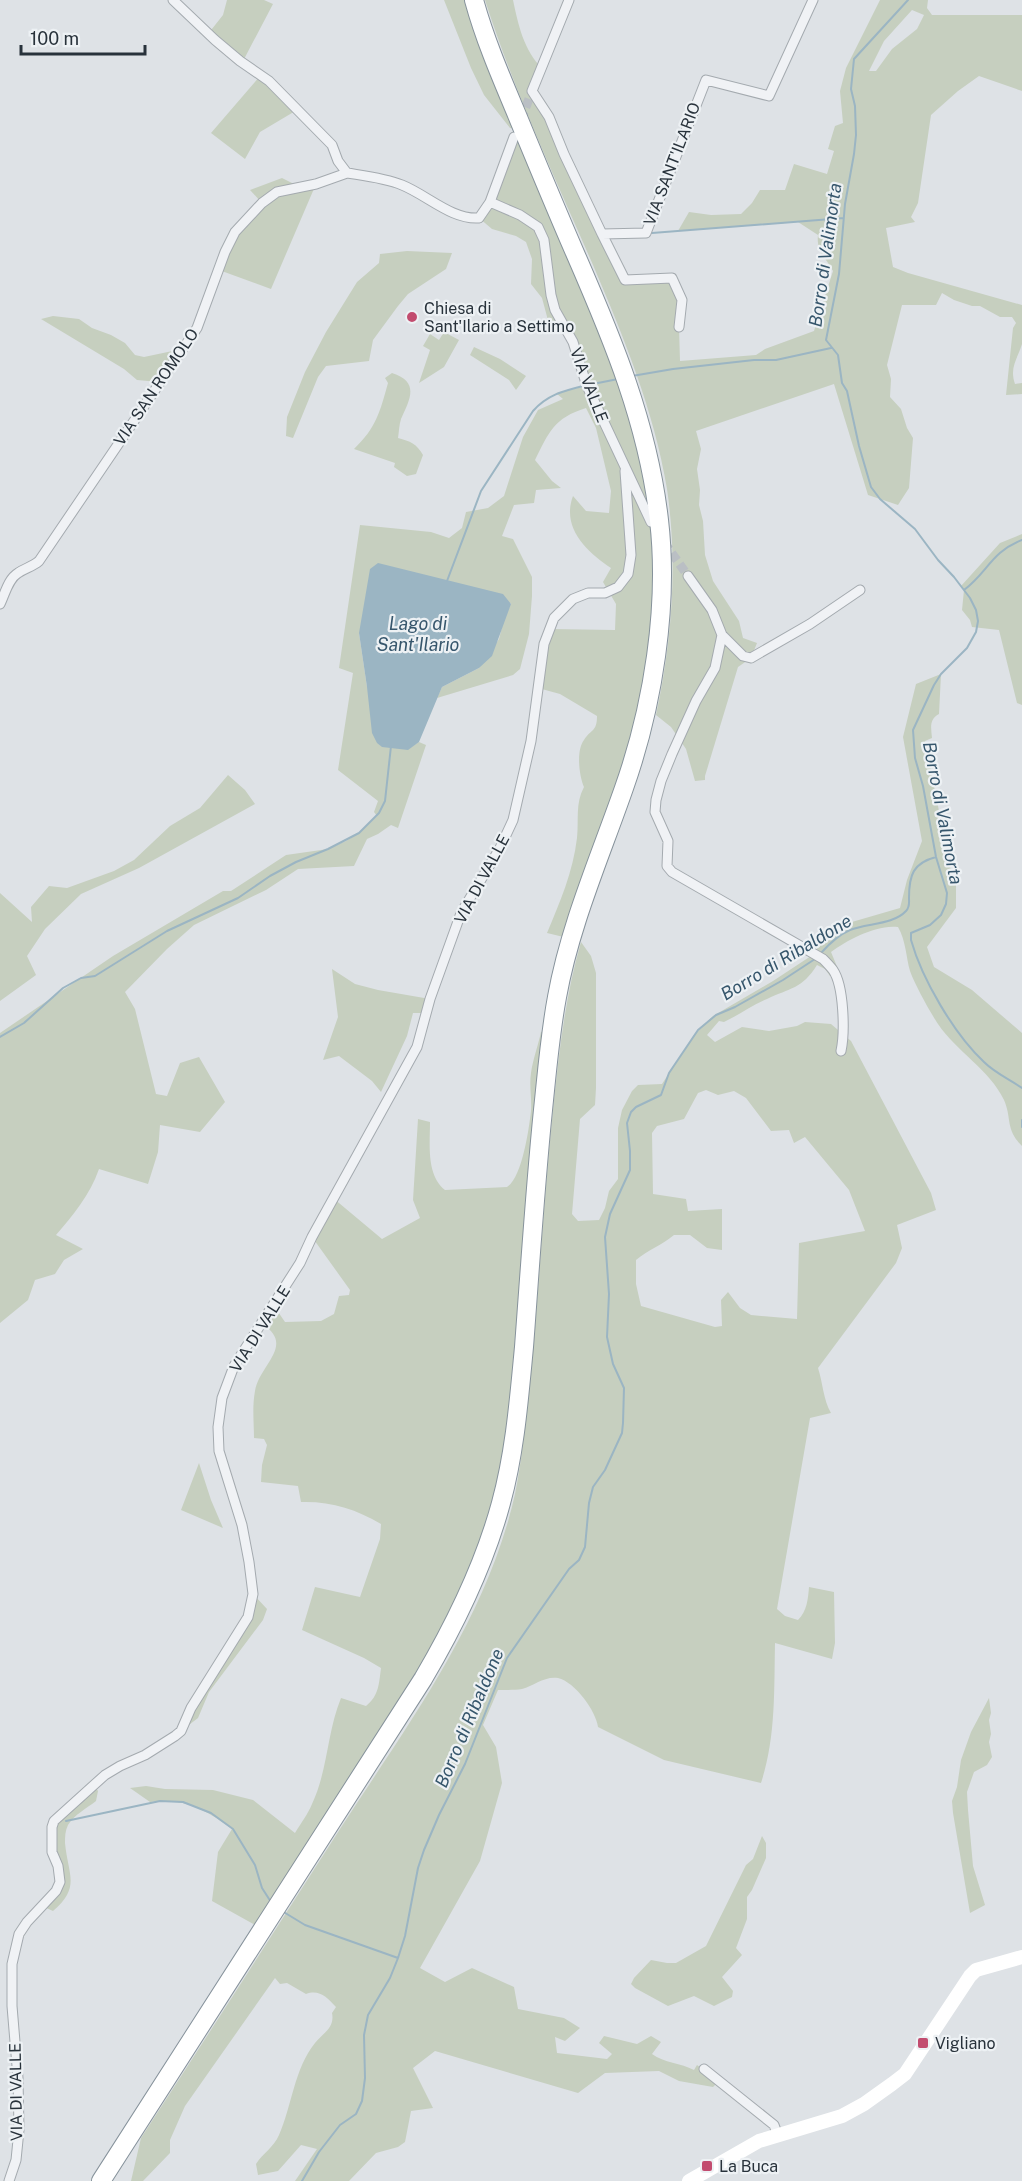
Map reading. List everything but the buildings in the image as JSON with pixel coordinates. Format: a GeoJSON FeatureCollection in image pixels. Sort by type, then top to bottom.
{"type":"FeatureCollection","features":[{"type":"Feature","properties":{"kind":"highway"},"geometry":{"type":"LineString","coordinates":[[101,2181],[423,1679],[460,1614],[490,1539],[504,1493],[516,1427],[538,1160],[548,1057],[557,995],[579,914],[643,728],[650,690],[659,627],[661,556],[660,524],[655,489],[642,428],[620,358],[492,54],[474,0]]}},
{"type":"Feature","properties":{"kind":"highway"},"geometry":{"type":"LineString","coordinates":[[113,2181],[418,1708],[462,1634],[496,1557],[516,1491],[525,1430],[536,1326],[548,1162],[567,996],[589,916],[639,776],[661,690],[668,648],[672,562],[667,490],[654,432],[629,352],[517,88],[485,0]]}},
{"type":"Feature","properties":{"kind":"street"},"geometry":{"type":"LineString","coordinates":[[173,0],[215,40],[269,81],[332,145],[338,161],[347,173],[404,186],[463,217],[479,218],[490,202],[514,138]]}},
{"type":"Feature","properties":{"kind":"street"},"geometry":{"type":"LineString","coordinates":[[556,0],[568,3],[532,92],[549,117],[564,154],[625,280],[672,278],[682,300],[679,327]]}},
{"type":"Feature","properties":{"kind":"street","name":"VIA SANT'ILARIO"},"geometry":{"type":"LineString","coordinates":[[602,234],[646,233],[706,80],[769,96],[813,0]]}},
{"type":"Feature","properties":{"kind":"street","name":"VIA SAN ROMOLO"},"geometry":{"type":"LineString","coordinates":[[0,603],[17,573],[32,568],[39,561],[197,328],[225,252],[235,232],[262,203],[277,192],[347,173]]}},
{"type":"Feature","properties":{"kind":"street","name":"VIA VALLE"},"geometry":{"type":"LineString","coordinates":[[490,202],[520,215],[538,228],[544,240],[555,310],[573,342],[586,384],[651,522]]}},
{"type":"Feature","properties":{"kind":"street","name":"VIA DI VALLE"},"geometry":{"type":"LineString","coordinates":[[9,2181],[16,2160],[19,2130],[12,1964],[19,1934],[56,1891],[60,1882],[58,1866],[52,1852],[54,1821],[105,1775],[145,1755],[181,1731],[191,1708],[249,1617],[253,1594],[249,1562],[242,1525],[219,1451],[218,1427],[222,1398],[234,1366],[300,1263],[312,1237],[417,1047],[430,999],[461,913],[500,848],[513,820],[531,741],[544,645],[554,618],[573,599],[588,593],[605,593],[618,587],[628,574],[631,555],[625,471]]}},
{"type":"Feature","properties":{"kind":"street"},"geometry":{"type":"LineString","coordinates":[[687,576],[712,610],[722,635],[743,656],[751,658],[810,624],[860,590]]}},
{"type":"Feature","properties":{"kind":"street"},"geometry":{"type":"LineString","coordinates":[[722,635],[715,668],[696,701],[668,763],[656,800],[655,812],[668,841],[667,866],[672,872],[818,956],[833,969],[840,992],[843,1040],[841,1051]]}},
{"type":"Feature","properties":{"kind":"street"},"geometry":{"type":"LineString","coordinates":[[689,2181],[751,2145],[842,2116],[864,2104],[905,2074],[976,1970],[1022,1957]]}},
{"type":"Feature","properties":{"kind":"street"},"geometry":{"type":"LineString","coordinates":[[704,2069],[774,2125],[778,2136]]}},
{"type":"Feature","properties":{"kind":"green space"},"geometry":{"type":"Polygon","coordinates":[[[227,0],[264,0],[273,4],[242,63],[208,34],[223,15],[227,0]]]}},
{"type":"Feature","properties":{"kind":"green space"},"geometry":{"type":"Polygon","coordinates":[[[444,0],[474,0],[649,458],[657,645],[572,939],[547,933],[569,875],[577,838],[578,806],[584,787],[579,756],[581,744],[595,728],[597,716],[560,694],[538,688],[550,629],[615,630],[616,604],[603,582],[611,568],[585,547],[573,529],[570,518],[573,496],[586,511],[609,513],[611,491],[596,428],[586,408],[559,421],[544,441],[535,460],[552,481],[561,488],[536,490],[534,503],[514,505],[502,536],[513,539],[532,577],[529,634],[520,669],[513,675],[437,698],[442,687],[479,668],[499,639],[511,603],[359,633],[367,687],[408,749],[419,742],[426,745],[398,828],[391,825],[367,839],[354,866],[298,869],[266,890],[194,925],[125,992],[135,1009],[156,1094],[167,1096],[180,1063],[199,1057],[225,1102],[200,1132],[160,1125],[158,1152],[148,1184],[99,1169],[86,1196],[56,1235],[83,1249],[64,1260],[55,1274],[35,1280],[28,1300],[0,1323],[0,1033],[113,956],[223,891],[231,891],[286,855],[328,849],[346,841],[359,833],[377,816],[374,812],[378,801],[338,770],[353,673],[339,668],[360,525],[431,532],[449,538],[462,528],[466,512],[488,508],[504,496],[523,437],[538,410],[563,399],[556,393],[587,386],[573,342],[549,324],[542,298],[531,284],[532,259],[526,242],[516,236],[492,229],[479,218],[516,129],[510,128],[484,95],[444,0]]]}},
{"type":"Feature","properties":{"kind":"green space"},"geometry":{"type":"Polygon","coordinates":[[[485,0],[513,0],[526,45],[542,68],[532,92],[625,280],[672,278],[682,300],[679,327],[680,361],[756,355],[765,349],[814,331],[833,271],[820,250],[818,235],[798,222],[678,231],[689,212],[711,215],[741,214],[760,190],[785,190],[794,164],[827,174],[834,151],[828,149],[835,126],[843,123],[840,91],[846,68],[880,0],[928,0],[927,8],[932,15],[1022,15],[1022,91],[979,76],[931,115],[918,203],[911,217],[915,222],[886,228],[893,267],[1022,305],[1022,344],[1015,363],[1013,378],[1015,384],[1022,383],[1022,394],[1006,395],[1013,328],[1016,323],[1012,317],[1000,317],[980,306],[954,300],[942,293],[936,305],[902,305],[887,365],[891,379],[890,397],[901,409],[913,438],[909,488],[898,505],[868,495],[834,384],[696,431],[701,449],[697,469],[705,555],[713,581],[739,621],[743,638],[757,643],[751,658],[738,667],[705,780],[695,781],[686,749],[671,727],[656,715],[666,659],[673,574],[667,489],[654,431],[637,375],[616,320],[536,134],[496,34],[485,0]],[[912,10],[884,41],[869,71],[876,71],[892,49],[917,29],[924,15],[912,10]]]}},
{"type":"Feature","properties":{"kind":"green space"},"geometry":{"type":"Polygon","coordinates":[[[261,75],[297,110],[260,132],[245,159],[211,133],[261,75]]]}},
{"type":"Feature","properties":{"kind":"green space"},"geometry":{"type":"Polygon","coordinates":[[[282,178],[300,187],[316,184],[271,289],[219,270],[225,252],[262,203],[250,190],[282,178]]]}},
{"type":"Feature","properties":{"kind":"green space"},"geometry":{"type":"Polygon","coordinates":[[[407,251],[452,253],[446,269],[408,294],[398,306],[373,340],[369,361],[326,366],[318,377],[293,438],[286,436],[287,417],[305,372],[326,332],[357,282],[379,263],[380,254],[407,251]]]}},
{"type":"Feature","properties":{"kind":"green space"},"geometry":{"type":"Polygon","coordinates":[[[53,316],[79,319],[92,328],[125,343],[135,355],[144,357],[182,349],[159,382],[137,380],[124,369],[41,319],[53,316]]]}},
{"type":"Feature","properties":{"kind":"green space"},"geometry":{"type":"Polygon","coordinates":[[[444,332],[459,340],[444,367],[419,383],[430,350],[423,346],[430,334],[439,340],[444,332]]]}},
{"type":"Feature","properties":{"kind":"green space"},"geometry":{"type":"Polygon","coordinates":[[[474,347],[500,359],[526,376],[516,390],[509,380],[470,355],[474,347]]]}},
{"type":"Feature","properties":{"kind":"green space"},"geometry":{"type":"Polygon","coordinates":[[[392,373],[401,377],[410,386],[407,405],[400,421],[398,438],[413,444],[423,455],[416,474],[407,476],[394,467],[395,463],[354,449],[376,419],[388,383],[385,378],[392,373]]]}},
{"type":"Feature","properties":{"kind":"green space"},"geometry":{"type":"Polygon","coordinates":[[[1022,534],[1022,705],[1017,703],[999,630],[972,627],[970,620],[962,610],[964,590],[961,586],[1000,543],[1022,534]]]}},
{"type":"Feature","properties":{"kind":"green space"},"geometry":{"type":"Polygon","coordinates":[[[941,674],[939,714],[932,721],[932,738],[925,741],[953,881],[956,884],[956,908],[927,947],[934,967],[972,990],[1022,1033],[1022,1146],[1013,1134],[1004,1100],[998,1089],[946,1034],[927,1006],[910,971],[898,927],[872,930],[845,943],[831,952],[838,969],[830,976],[825,969],[817,965],[801,983],[724,1022],[719,1021],[707,1035],[715,1042],[742,1027],[769,1031],[797,1026],[805,1022],[831,1024],[851,1041],[931,1193],[936,1210],[897,1225],[902,1248],[896,1263],[818,1368],[831,1413],[810,1418],[777,1609],[785,1616],[798,1620],[805,1609],[809,1587],[834,1592],[835,1643],[832,1659],[775,1643],[772,1731],[761,1783],[664,1760],[598,1727],[584,1698],[571,1685],[558,1678],[544,1680],[522,1689],[498,1690],[483,1725],[496,1747],[502,1783],[480,1861],[420,1968],[445,1982],[472,1968],[514,1987],[518,2009],[564,2018],[580,2028],[565,2041],[555,2037],[557,2053],[607,2059],[612,2054],[599,2043],[604,2036],[637,2044],[651,2036],[661,2042],[652,2054],[694,2070],[697,2065],[719,2081],[713,2087],[679,2081],[659,2071],[605,2073],[578,2093],[435,2051],[413,2068],[433,2108],[411,2111],[405,2142],[398,2147],[376,2153],[349,2181],[295,2181],[317,2149],[301,2145],[278,2171],[258,2175],[256,2164],[277,2139],[302,2064],[315,2043],[328,2030],[332,2023],[332,2013],[336,2007],[322,1995],[306,1994],[287,1983],[280,1984],[275,1978],[185,2106],[170,2140],[170,2153],[143,2181],[131,2181],[141,2138],[418,1710],[465,1627],[502,1540],[515,1494],[521,1455],[558,1067],[567,1004],[581,942],[591,956],[596,973],[596,1088],[595,1105],[580,1119],[572,1214],[578,1221],[599,1220],[609,1191],[618,1179],[618,1128],[622,1110],[632,1091],[638,1085],[662,1084],[694,1035],[713,1016],[814,954],[819,945],[845,924],[900,908],[907,880],[922,841],[903,737],[916,684],[941,674]],[[706,1090],[698,1093],[684,1119],[657,1126],[652,1133],[653,1194],[686,1199],[688,1211],[722,1209],[722,1250],[707,1248],[690,1235],[674,1235],[641,1256],[636,1260],[636,1284],[641,1306],[715,1327],[722,1326],[721,1300],[728,1292],[740,1308],[751,1315],[797,1319],[799,1243],[865,1231],[849,1190],[805,1137],[794,1143],[789,1130],[771,1131],[746,1098],[734,1091],[718,1095],[706,1090]]]}},
{"type":"Feature","properties":{"kind":"green space"},"geometry":{"type":"Polygon","coordinates":[[[228,775],[245,790],[255,804],[139,868],[81,894],[45,929],[27,956],[36,975],[0,1001],[0,893],[32,922],[31,907],[49,886],[67,888],[114,871],[134,860],[170,826],[200,808],[228,775]]]}},
{"type":"Feature","properties":{"kind":"green space"},"geometry":{"type":"Polygon","coordinates":[[[332,969],[355,984],[430,999],[426,1013],[413,1013],[407,1036],[381,1092],[372,1081],[339,1056],[323,1060],[338,1017],[332,969]]]}},
{"type":"Feature","properties":{"kind":"green space"},"geometry":{"type":"Polygon","coordinates":[[[552,1028],[519,1398],[478,1572],[264,1930],[212,1901],[218,1852],[232,1829],[194,1806],[173,1801],[150,1802],[130,1788],[146,1786],[165,1789],[213,1790],[253,1800],[295,1833],[317,1791],[341,1698],[366,1706],[374,1698],[378,1689],[381,1668],[302,1630],[315,1587],[360,1597],[380,1539],[381,1524],[342,1507],[301,1502],[298,1486],[261,1482],[267,1445],[264,1439],[254,1438],[254,1397],[258,1382],[276,1348],[276,1340],[272,1332],[262,1324],[274,1306],[285,1322],[321,1321],[334,1314],[339,1296],[349,1295],[350,1290],[312,1237],[333,1198],[382,1239],[420,1218],[413,1200],[418,1119],[430,1122],[430,1159],[435,1176],[445,1190],[507,1187],[512,1182],[521,1164],[529,1129],[530,1078],[534,1058],[541,1032],[552,1028]]]}},
{"type":"Feature","properties":{"kind":"green space"},"geometry":{"type":"Polygon","coordinates":[[[199,1463],[211,1500],[223,1528],[181,1510],[199,1463]]]}},
{"type":"Feature","properties":{"kind":"green space"},"geometry":{"type":"Polygon","coordinates":[[[253,1594],[267,1609],[263,1620],[209,1692],[198,1718],[181,1731],[248,1617],[253,1594]]]}},
{"type":"Feature","properties":{"kind":"green space"},"geometry":{"type":"Polygon","coordinates":[[[989,1698],[991,1734],[989,1742],[992,1757],[987,1765],[974,1772],[967,1792],[973,1866],[985,1905],[970,1913],[952,1801],[957,1787],[961,1760],[971,1732],[989,1698]]]}},
{"type":"Feature","properties":{"kind":"green space"},"geometry":{"type":"Polygon","coordinates":[[[94,1785],[98,1791],[96,1801],[74,1818],[66,1830],[65,1843],[70,1887],[67,1895],[53,1911],[42,1906],[60,1882],[52,1827],[94,1785]]]}},
{"type":"Feature","properties":{"kind":"green space"},"geometry":{"type":"Polygon","coordinates":[[[762,1836],[766,1843],[766,1858],[747,1897],[747,1919],[736,1948],[742,1955],[722,1977],[733,1991],[732,1997],[714,2006],[694,1996],[668,2006],[635,1988],[631,1984],[634,1978],[651,1960],[676,1963],[706,1946],[746,1865],[753,1859],[762,1836]]]}},
{"type":"Feature","properties":{"kind":"water","name":"Lago di Sant'Ilario"},"geometry":{"type":"Polygon","coordinates":[[[378,563],[503,594],[511,604],[492,656],[479,668],[442,687],[419,742],[408,750],[382,747],[372,733],[359,633],[370,569],[378,563]]]}},
{"type":"Feature","properties":{"kind":"waterway","name":"Borro di Valimorta"},"geometry":{"type":"LineString","coordinates":[[908,0],[854,59],[851,89],[855,106],[856,135],[845,204],[839,274],[826,340],[838,355],[842,383],[847,391],[871,487],[880,499],[915,529],[970,598],[976,610],[978,621],[976,632],[967,648],[941,674],[913,730],[915,758],[923,786],[936,857],[947,893],[946,904],[941,915],[930,925],[911,933],[911,940],[931,988],[961,1037],[988,1066],[1022,1088]]}},
{"type":"Feature","properties":{"kind":"waterway"},"geometry":{"type":"LineString","coordinates":[[652,233],[844,218]]}},
{"type":"Feature","properties":{"kind":"waterway"},"geometry":{"type":"LineString","coordinates":[[632,376],[673,369],[754,360],[776,360],[831,348]]}},
{"type":"Feature","properties":{"kind":"waterway"},"geometry":{"type":"LineString","coordinates":[[588,385],[618,379]]}},
{"type":"Feature","properties":{"kind":"waterway"},"geometry":{"type":"LineString","coordinates":[[447,581],[481,491],[533,411],[550,397],[583,386]]}},
{"type":"Feature","properties":{"kind":"waterway"},"geometry":{"type":"LineString","coordinates":[[964,590],[996,556],[1022,540]]}},
{"type":"Feature","properties":{"kind":"waterway"},"geometry":{"type":"LineString","coordinates":[[0,1037],[24,1023],[63,988],[81,978],[95,976],[167,931],[238,898],[270,876],[296,862],[359,833],[379,813],[385,801],[391,746]]}},
{"type":"Feature","properties":{"kind":"waterway","name":"Borro di Ribaldone"},"geometry":{"type":"LineString","coordinates":[[821,953],[834,940],[850,930],[901,916],[909,906],[910,883],[914,871],[922,863],[936,857]]}},
{"type":"Feature","properties":{"kind":"waterway","name":"Borro di Ribaldone"},"geometry":{"type":"LineString","coordinates":[[302,2181],[319,2152],[340,2125],[356,2114],[362,2101],[365,2078],[364,2035],[368,2015],[390,1978],[398,1958],[424,1850],[465,1764],[507,1658],[569,1569],[579,1560],[585,1547],[589,1503],[593,1487],[605,1470],[622,1433],[624,1388],[613,1364],[607,1337],[609,1294],[605,1237],[610,1214],[630,1170],[627,1123],[631,1112],[636,1107],[661,1095],[669,1073],[698,1030],[716,1015],[783,980],[815,959]]}},
{"type":"Feature","properties":{"kind":"waterway","name":"Borro di Valimorta"},"geometry":{"type":"LineString","coordinates":[[1022,1120],[1022,1127]]}},
{"type":"Feature","properties":{"kind":"waterway"},"geometry":{"type":"LineString","coordinates":[[66,1821],[160,1801],[183,1802],[211,1813],[233,1829],[255,1865],[262,1888],[271,1902]]}},
{"type":"Feature","properties":{"kind":"waterway"},"geometry":{"type":"LineString","coordinates":[[282,1911],[305,1925],[398,1958]]}},
{"type":"Feature","properties":{"kind":"tunnel"},"geometry":{"type":"LineString","coordinates":[[521,120],[532,91]]}},
{"type":"Feature","properties":{"kind":"tunnel"},"geometry":{"type":"LineString","coordinates":[[664,542],[688,576]]}},
{"type":"Feature","properties":{"kind":"place","name":"Chiesa di Sant'Ilario a Settimo"},"geometry":{"type":"Point","coordinates":[412,317]}},
{"type":"Feature","properties":{"kind":"place","name":"Vigliano"},"geometry":{"type":"Point","coordinates":[923,2043]}},
{"type":"Feature","properties":{"kind":"place","name":"La Buca"},"geometry":{"type":"Point","coordinates":[707,2166]}}]}
